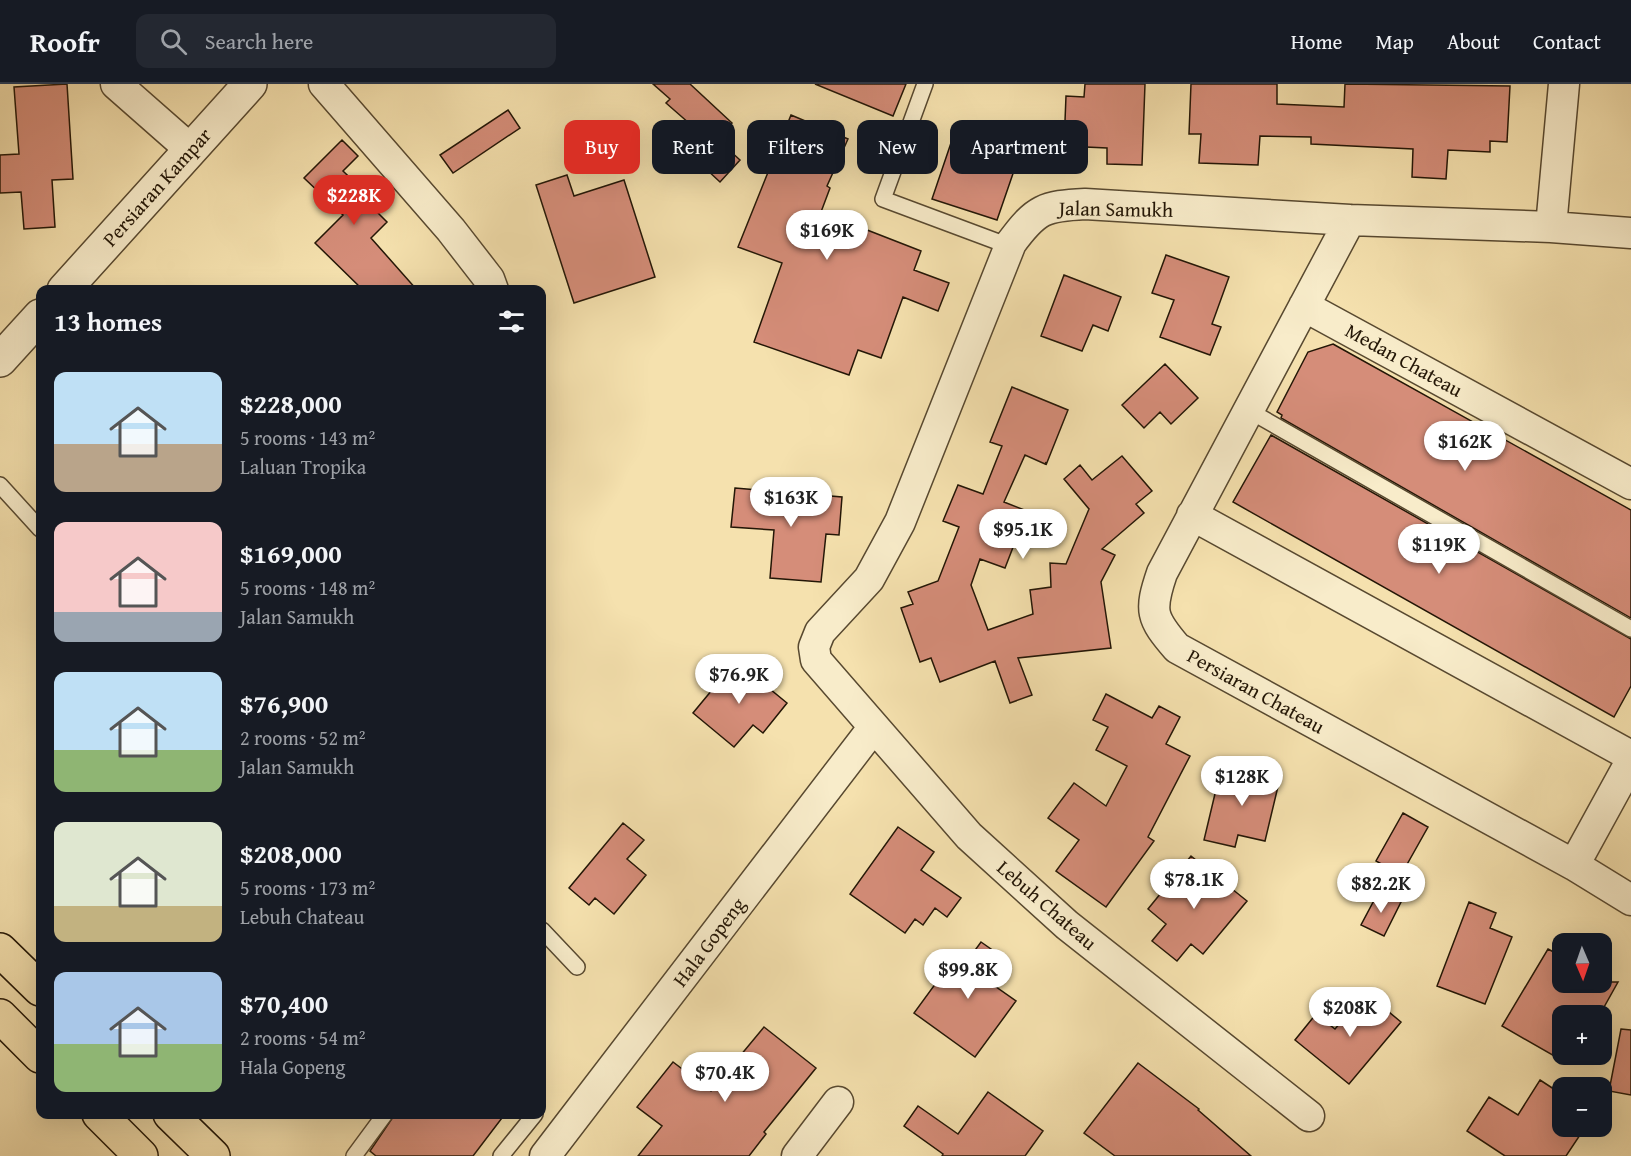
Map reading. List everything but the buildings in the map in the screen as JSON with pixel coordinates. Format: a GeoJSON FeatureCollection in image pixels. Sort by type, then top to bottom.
{"type":"FeatureCollection","features":[{"type":"Feature","properties":{"kind":"highway"},"geometry":{"type":"LineString","coordinates":[[0,950],[36,985]]}},
{"type":"Feature","properties":{"kind":"highway"},"geometry":{"type":"LineString","coordinates":[[0,1016],[36,1052]]}},
{"type":"Feature","properties":{"kind":"highway"},"geometry":{"type":"LineString","coordinates":[[104,1119],[141,1156]]}},
{"type":"Feature","properties":{"kind":"highway"},"geometry":{"type":"LineString","coordinates":[[175,1119],[213,1156]]}},
{"type":"Feature","properties":{"kind":"street"},"geometry":{"type":"LineString","coordinates":[[116,84],[191,150]]}},
{"type":"Feature","properties":{"kind":"street","name":"Persiaran Kampar"},"geometry":{"type":"LineString","coordinates":[[69,285],[250,84]]}},
{"type":"Feature","properties":{"kind":"street"},"geometry":{"type":"LineString","coordinates":[[324,84],[451,230],[491,285]]}},
{"type":"Feature","properties":{"kind":"street"},"geometry":{"type":"LineString","coordinates":[[1551,227],[1564,84]]}},
{"type":"Feature","properties":{"kind":"street","name":"Jalan Samukh"},"geometry":{"type":"LineString","coordinates":[[816,660],[814,647],[820,632],[869,579],[900,522],[1010,246],[1028,220],[1054,206],[1085,204],[1350,220],[1551,227],[1631,233]]}},
{"type":"Feature","properties":{"kind":"street","name":"Persiaran Chateau"},"geometry":{"type":"LineString","coordinates":[[1350,220],[1162,573],[1153,600],[1159,627],[1177,648],[1574,865],[1631,900]]}},
{"type":"Feature","properties":{"kind":"street","name":"Medan Chateau"},"geometry":{"type":"LineString","coordinates":[[1304,306],[1631,484]]}},
{"type":"Feature","properties":{"kind":"street"},"geometry":{"type":"LineString","coordinates":[[0,360],[36,320]]}},
{"type":"Feature","properties":{"kind":"street"},"geometry":{"type":"LineString","coordinates":[[1192,515],[1631,758],[1574,865]]}},
{"type":"Feature","properties":{"kind":"street","name":"Lebuh Chateau"},"geometry":{"type":"LineString","coordinates":[[816,660],[969,836],[1067,925],[1309,1116]]}},
{"type":"Feature","properties":{"kind":"street","name":"Hala Gopeng"},"geometry":{"type":"LineString","coordinates":[[554,1145],[873,728]]}},
{"type":"Feature","properties":{"kind":"street"},"geometry":{"type":"LineString","coordinates":[[797,1156],[838,1102]]}},
{"type":"Feature","properties":{"kind":"lane"},"geometry":{"type":"LineString","coordinates":[[925,84],[883,199],[1010,246]]}},
{"type":"Feature","properties":{"kind":"lane"},"geometry":{"type":"LineString","coordinates":[[1248,410],[1631,629]]}},
{"type":"Feature","properties":{"kind":"lane"},"geometry":{"type":"LineString","coordinates":[[0,485],[36,525]]}},
{"type":"Feature","properties":{"kind":"lane"},"geometry":{"type":"LineString","coordinates":[[546,934],[577,967]]}},
{"type":"Feature","properties":{"kind":"lane"},"geometry":{"type":"LineString","coordinates":[[354,1156],[382,1119]]}},
{"type":"Feature","properties":{"kind":"lane"},"geometry":{"type":"LineString","coordinates":[[501,1156],[531,1119]]}},
{"type":"Feature","properties":{"kind":"lane"},"geometry":{"type":"LineString","coordinates":[[542,1119],[554,1145]]}}]}
